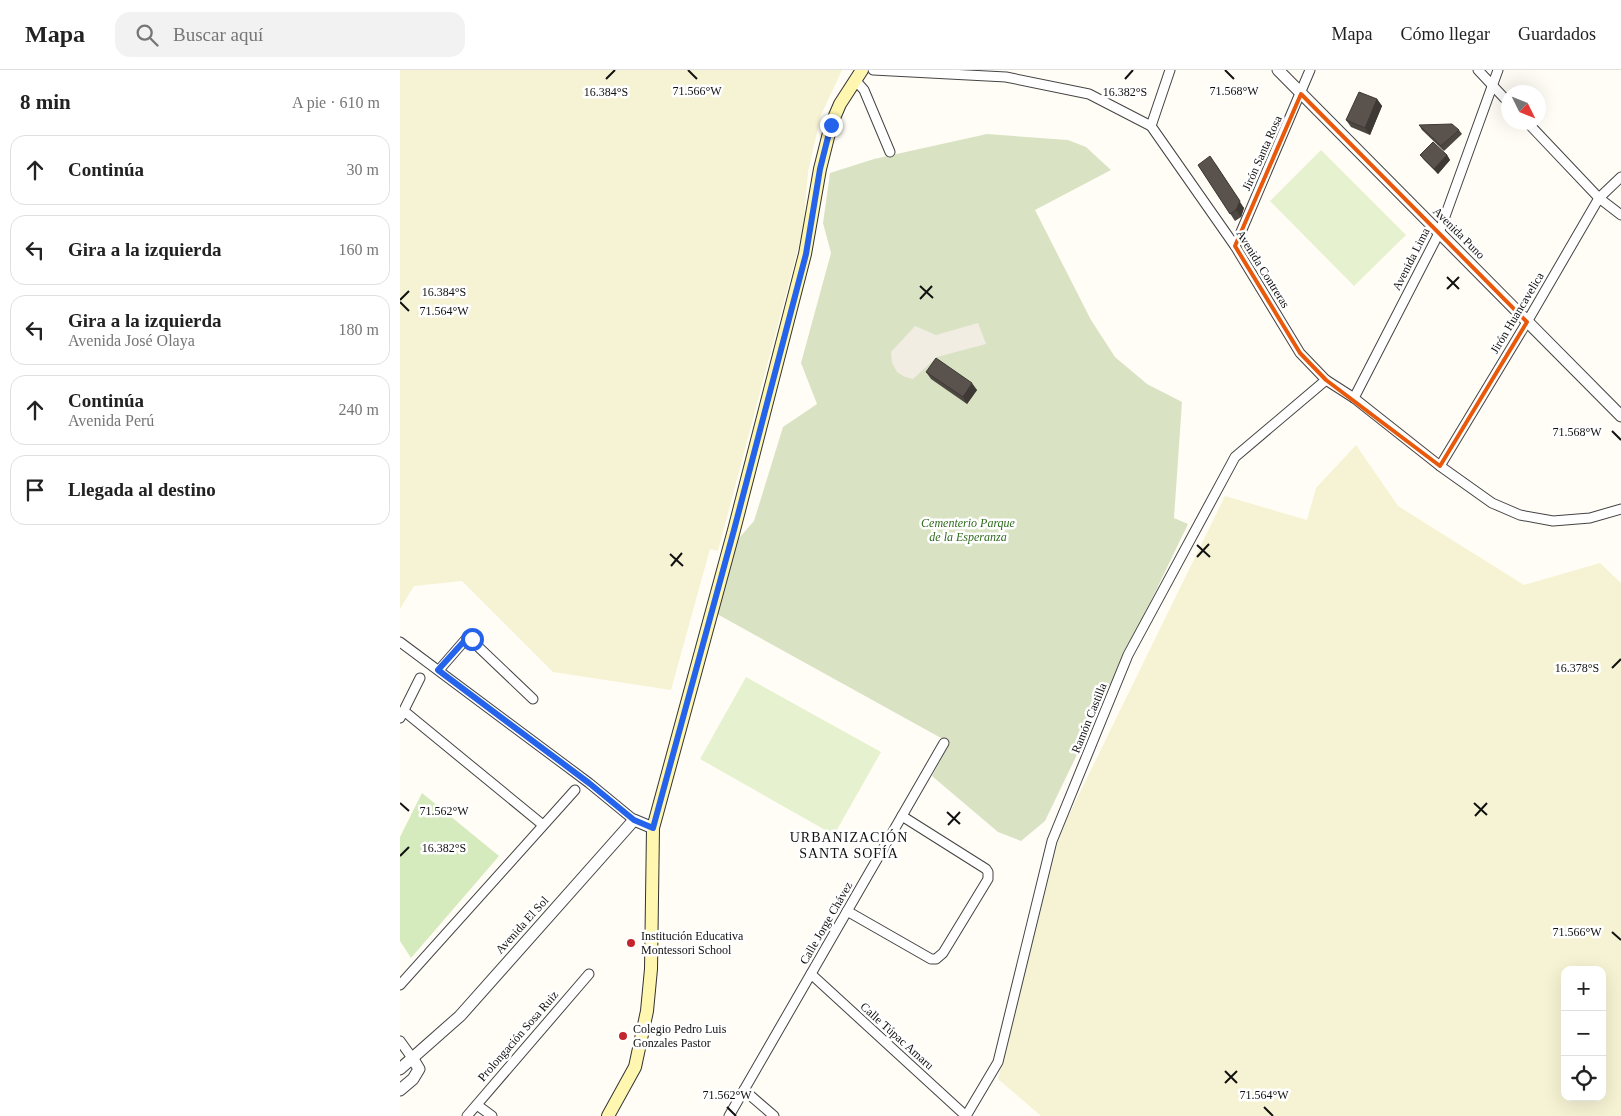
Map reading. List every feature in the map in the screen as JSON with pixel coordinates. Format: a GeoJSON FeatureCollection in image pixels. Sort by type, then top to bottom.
{"type":"FeatureCollection","features":[{"type":"Feature","properties":{"kind":"main road"},"geometry":{"type":"LineString","coordinates":[[608,1116],[635,1066],[647,1011],[651,970],[653,828],[734,530],[806,254],[820,169],[831,125],[840,104],[859,75]]}},
{"type":"Feature","properties":{"kind":"street","name":"Avenida Contreras"},"geometry":{"type":"LineString","coordinates":[[873,70],[1007,73],[1089,94],[1150,126],[1235,246],[1300,353],[1326,380],[1354,398],[1440,466],[1492,503],[1520,515],[1553,521],[1590,518],[1621,508]]}},
{"type":"Feature","properties":{"kind":"street"},"geometry":{"type":"LineString","coordinates":[[1150,126],[1170,70]]}},
{"type":"Feature","properties":{"kind":"street","name":"Avenida Puno"},"geometry":{"type":"LineString","coordinates":[[1278,70],[1621,416]]}},
{"type":"Feature","properties":{"kind":"street","name":"Jirón Santa Rosa"},"geometry":{"type":"LineString","coordinates":[[1235,246],[1310,70]]}},
{"type":"Feature","properties":{"kind":"street"},"geometry":{"type":"LineString","coordinates":[[1478,70],[1501,95]]}},
{"type":"Feature","properties":{"kind":"street","name":"Avenida Lima"},"geometry":{"type":"LineString","coordinates":[[1354,398],[1440,233],[1498,70]]}},
{"type":"Feature","properties":{"kind":"street"},"geometry":{"type":"LineString","coordinates":[[859,75],[890,152]]}},
{"type":"Feature","properties":{"kind":"street"},"geometry":{"type":"LineString","coordinates":[[1536,130],[1600,198],[1621,215]]}},
{"type":"Feature","properties":{"kind":"street","name":"Jirón Huancavelica"},"geometry":{"type":"LineString","coordinates":[[1440,466],[1600,198],[1621,177]]}},
{"type":"Feature","properties":{"kind":"street","name":"Ramón Castilla"},"geometry":{"type":"LineString","coordinates":[[966,1116],[998,1062],[1052,841],[1128,655],[1235,457],[1326,380]]}},
{"type":"Feature","properties":{"kind":"street"},"geometry":{"type":"LineString","coordinates":[[438,670],[469,638],[533,699]]}},
{"type":"Feature","properties":{"kind":"street"},"geometry":{"type":"LineString","coordinates":[[400,642],[589,783],[634,820],[653,828]]}},
{"type":"Feature","properties":{"kind":"street"},"geometry":{"type":"LineString","coordinates":[[420,678],[402,714],[543,824]]}},
{"type":"Feature","properties":{"kind":"street","name":"Calle Jorge Chávez"},"geometry":{"type":"LineString","coordinates":[[729,1116],[944,744]]}},
{"type":"Feature","properties":{"kind":"street"},"geometry":{"type":"LineString","coordinates":[[400,985],[574,790]]}},
{"type":"Feature","properties":{"kind":"street"},"geometry":{"type":"LineString","coordinates":[[848,910],[931,959],[936,959],[943,953],[988,879],[986,869],[902,816]]}},
{"type":"Feature","properties":{"kind":"street","name":"Avenida El Sol"},"geometry":{"type":"LineString","coordinates":[[400,1069],[460,1016],[634,820]]}},
{"type":"Feature","properties":{"kind":"street","name":"Prolongación Sosa Ruiz"},"geometry":{"type":"LineString","coordinates":[[467,1116],[589,974]]}},
{"type":"Feature","properties":{"kind":"street","name":"Calle Túpac Amaru"},"geometry":{"type":"LineString","coordinates":[[811,974],[966,1116]]}},
{"type":"Feature","properties":{"kind":"street"},"geometry":{"type":"LineString","coordinates":[[400,1041],[413,1058],[419,1070],[413,1079],[400,1090]]}},
{"type":"Feature","properties":{"kind":"street"},"geometry":{"type":"LineString","coordinates":[[744,1090],[774,1116]]}},
{"type":"Feature","properties":{"kind":"street"},"geometry":{"type":"LineString","coordinates":[[476,1105],[492,1116]]}},
{"type":"Feature","properties":{"kind":"highlighted area"},"geometry":{"type":"Polygon","coordinates":[[[1301,94],[1527,322],[1440,466],[1326,380],[1300,353],[1235,246],[1301,94]]]}},
{"type":"Feature","properties":{"kind":"shaded area"},"geometry":{"type":"Polygon","coordinates":[[[400,70],[842,70],[821,115],[808,172],[803,230],[718,551],[710,549],[671,690],[553,672],[462,581],[414,586],[400,609],[400,70]]]}},
{"type":"Feature","properties":{"kind":"shaded area"},"geometry":{"type":"Polygon","coordinates":[[[978,323],[986,344],[937,357],[913,379],[897,372],[892,363],[891,352],[915,326],[936,335],[978,323]]]}},
{"type":"Feature","properties":{"kind":"shaded area"},"geometry":{"type":"Polygon","coordinates":[[[1356,445],[1398,506],[1524,585],[1600,563],[1621,583],[1621,1116],[1041,1116],[998,1079],[1060,833],[1225,496],[1307,520],[1316,488],[1356,445]]]}},
{"type":"Feature","properties":{"kind":"green space","name":"Cementerio Parque de la Esperanza"},"geometry":{"type":"Polygon","coordinates":[[[987,134],[1068,140],[1086,147],[1111,170],[1035,210],[1091,320],[1115,357],[1147,384],[1182,402],[1174,518],[1188,524],[1045,821],[1021,841],[998,832],[932,776],[950,743],[717,614],[739,538],[754,521],[783,427],[817,404],[801,363],[831,253],[823,223],[830,173],[874,159],[987,134]]]}},
{"type":"Feature","properties":{"kind":"green space"},"geometry":{"type":"Polygon","coordinates":[[[1321,150],[1406,235],[1354,286],[1270,201],[1321,150]]]}},
{"type":"Feature","properties":{"kind":"green space"},"geometry":{"type":"Polygon","coordinates":[[[746,677],[881,752],[834,835],[700,759],[746,677]]]}},
{"type":"Feature","properties":{"kind":"green space"},"geometry":{"type":"Polygon","coordinates":[[[422,793],[499,856],[411,958],[400,941],[400,837],[422,793]]]}},
{"type":"Feature","properties":{"kind":"building"},"geometry":{"type":"Polygon","coordinates":[[[1359,92],[1377,99],[1365,128],[1346,120],[1359,92]]]}},
{"type":"Feature","properties":{"kind":"building"},"geometry":{"type":"Polygon","coordinates":[[[1452,124],[1459,130],[1441,146],[1419,125],[1452,124]]]}},
{"type":"Feature","properties":{"kind":"building"},"geometry":{"type":"Polygon","coordinates":[[[1433,142],[1447,155],[1434,169],[1420,155],[1433,142]]]}},
{"type":"Feature","properties":{"kind":"building"},"geometry":{"type":"Polygon","coordinates":[[[1210,156],[1240,201],[1236,210],[1230,214],[1198,165],[1210,156]]]}},
{"type":"Feature","properties":{"kind":"building"},"geometry":{"type":"Polygon","coordinates":[[[936,358],[972,383],[963,397],[926,372],[936,358]]]}},
{"type":"Feature","properties":{"kind":"place","name":"Institución Educativa Montessori School"},"geometry":{"type":"Point","coordinates":[631,943]}},
{"type":"Feature","properties":{"kind":"place","name":"Colegio Pedro Luis Gonzales Pastor"},"geometry":{"type":"Point","coordinates":[623,1036]}},
{"type":"Feature","properties":{"kind":"district","name":"URBANIZACIÓN SANTA SOFÍA"},"geometry":{"type":"Point","coordinates":[849,846]}},
{"type":"Feature","properties":{"kind":"route"},"geometry":{"type":"LineString","coordinates":[[472,639],[466,639],[438,670],[589,783],[634,820],[653,828],[734,530],[806,254],[820,169],[831,125]]}}]}
